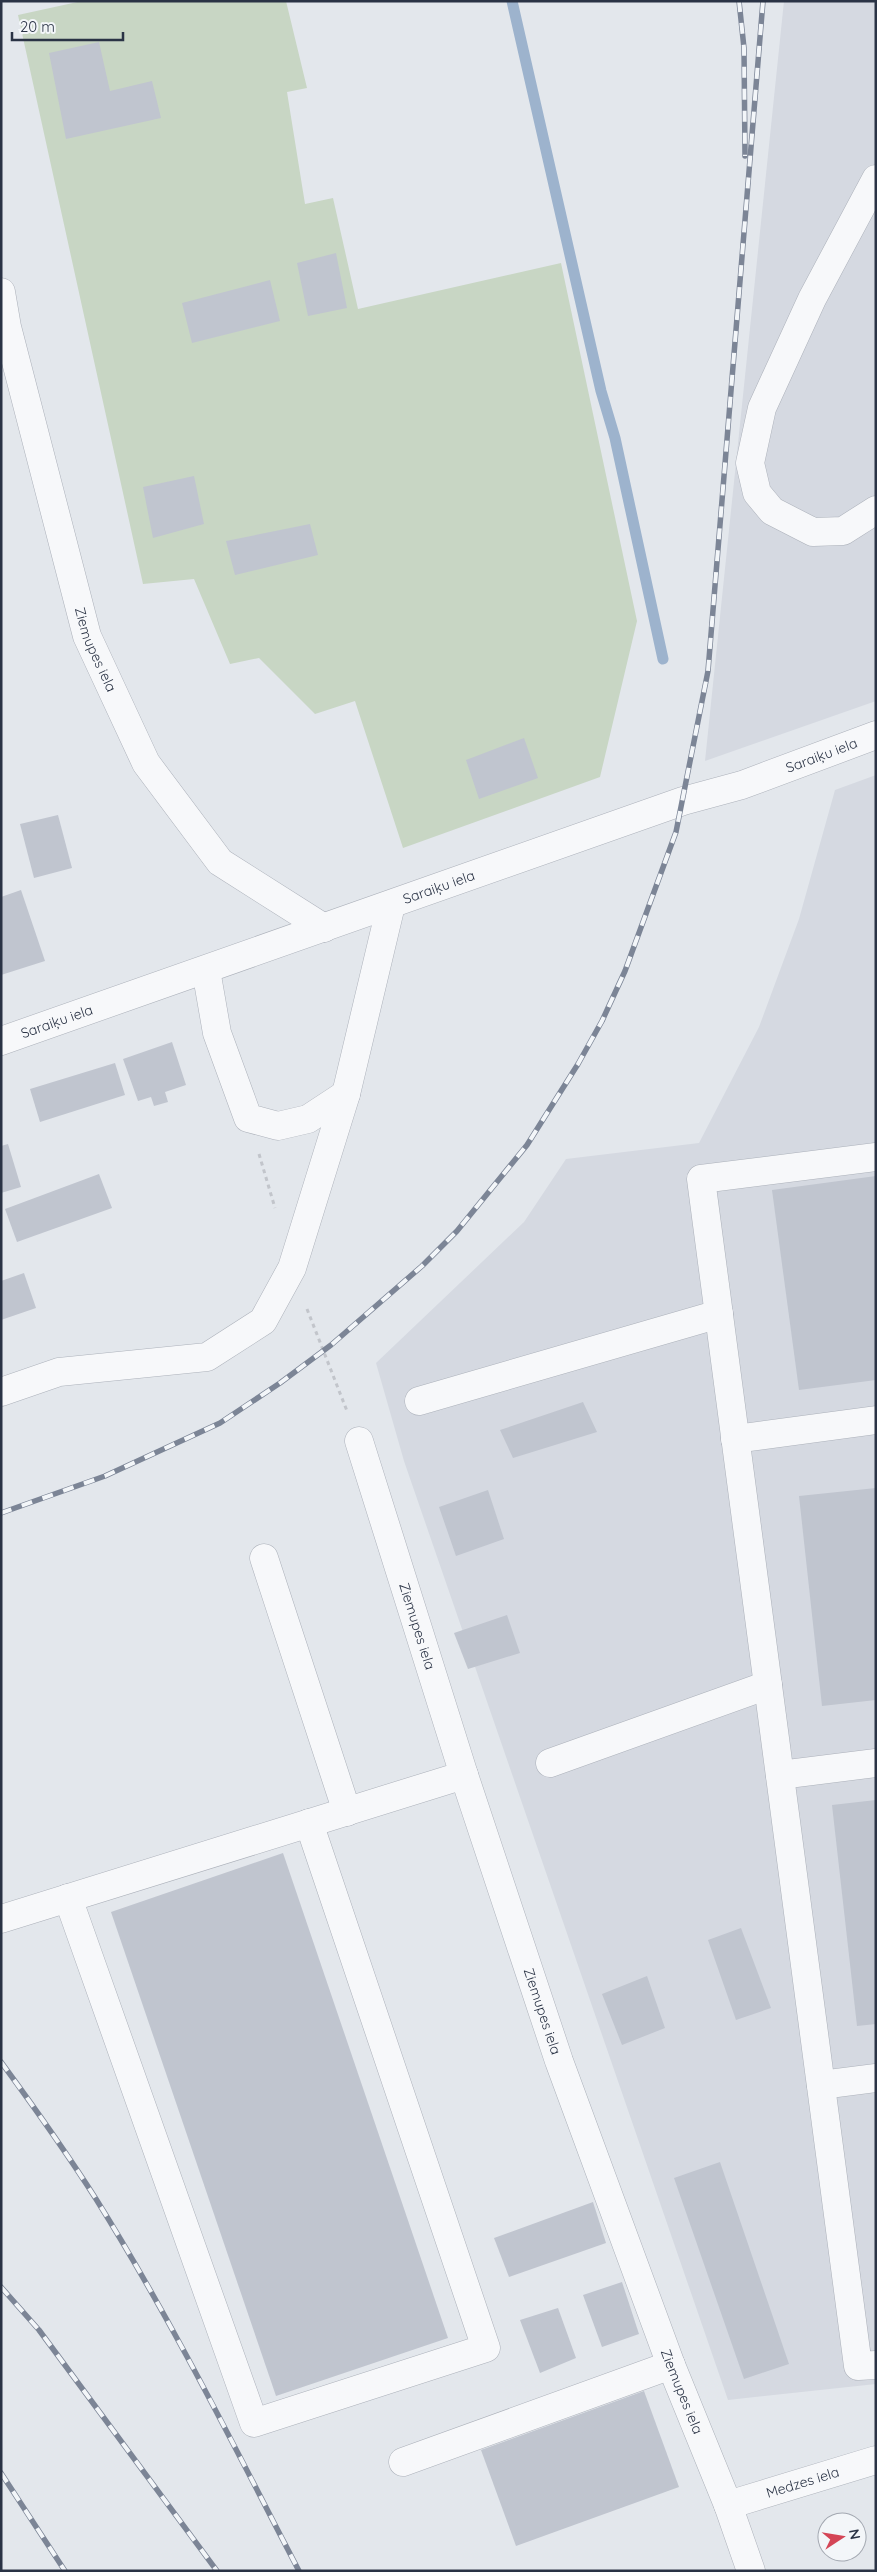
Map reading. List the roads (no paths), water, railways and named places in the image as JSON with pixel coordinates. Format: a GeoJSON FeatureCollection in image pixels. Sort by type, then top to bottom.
{"type":"FeatureCollection","features":[{"type":"Feature","properties":{"kind":"street"},"geometry":{"type":"LineString","coordinates":[[876,180],[812,299],[762,408],[750,463],[757,493],[772,511],[813,532],[843,531],[876,510]]}},
{"type":"Feature","properties":{"kind":"street","name":"Ziemupes iela"},"geometry":{"type":"LineString","coordinates":[[1,292],[4,327],[87,636],[146,763],[220,862],[324,928]]}},
{"type":"Feature","properties":{"kind":"street","name":"Saraiķu iela"},"geometry":{"type":"LineString","coordinates":[[1,1041],[683,801],[742,785],[876,735]]}},
{"type":"Feature","properties":{"kind":"street"},"geometry":{"type":"LineString","coordinates":[[1,1392],[59,1372],[207,1357],[262,1321],[292,1268],[346,1094],[391,905]]}},
{"type":"Feature","properties":{"kind":"street"},"geometry":{"type":"LineString","coordinates":[[206,970],[216,1033],[248,1118],[278,1126],[308,1119],[346,1094]]}},
{"type":"Feature","properties":{"kind":"street"},"geometry":{"type":"LineString","coordinates":[[876,1157],[701,1179],[858,2366],[876,2365]]}},
{"type":"Feature","properties":{"kind":"street"},"geometry":{"type":"LineString","coordinates":[[419,1401],[719,1314]]}},
{"type":"Feature","properties":{"kind":"street"},"geometry":{"type":"LineString","coordinates":[[735,1439],[876,1420]]}},
{"type":"Feature","properties":{"kind":"street","name":"Ziemupes iela"},"geometry":{"type":"LineString","coordinates":[[359,1441],[464,1775],[559,2061],[671,2365],[728,2505],[751,2571]]}},
{"type":"Feature","properties":{"kind":"street"},"geometry":{"type":"LineString","coordinates":[[264,1558],[347,1812]]}},
{"type":"Feature","properties":{"kind":"street"},"geometry":{"type":"LineString","coordinates":[[550,1764],[768,1685]]}},
{"type":"Feature","properties":{"kind":"street"},"geometry":{"type":"LineString","coordinates":[[780,1775],[876,1762]]}},
{"type":"Feature","properties":{"kind":"street"},"geometry":{"type":"LineString","coordinates":[[1,1919],[464,1775]]}},
{"type":"Feature","properties":{"kind":"street"},"geometry":{"type":"LineString","coordinates":[[68,1898],[254,2422],[263,2420],[486,2348],[309,1823]]}},
{"type":"Feature","properties":{"kind":"street"},"geometry":{"type":"LineString","coordinates":[[821,2085],[876,2078]]}},
{"type":"Feature","properties":{"kind":"street"},"geometry":{"type":"LineString","coordinates":[[403,2462],[671,2365]]}},
{"type":"Feature","properties":{"kind":"street","name":"Medzes iela"},"geometry":{"type":"LineString","coordinates":[[728,2505],[876,2460]]}},
{"type":"Feature","properties":{"kind":"waterway"},"geometry":{"type":"LineString","coordinates":[[512,1],[601,391],[615,438],[663,659]]}},
{"type":"Feature","properties":{"kind":"railway"},"geometry":{"type":"LineString","coordinates":[[739,1],[744,48],[745,156]]}},
{"type":"Feature","properties":{"kind":"railway"},"geometry":{"type":"LineString","coordinates":[[1,1513],[105,1476],[220,1423],[280,1383],[331,1345],[422,1266],[457,1231],[527,1145],[578,1064],[602,1021],[625,971],[676,832],[708,671],[763,1]]}},
{"type":"Feature","properties":{"kind":"railway"},"geometry":{"type":"LineString","coordinates":[[1,2062],[73,2164],[124,2244],[201,2383],[299,2571]]}},
{"type":"Feature","properties":{"kind":"railway"},"geometry":{"type":"LineString","coordinates":[[1,2287],[39,2330],[217,2571]]}},
{"type":"Feature","properties":{"kind":"railway"},"geometry":{"type":"LineString","coordinates":[[1,2473],[65,2571]]}}]}
